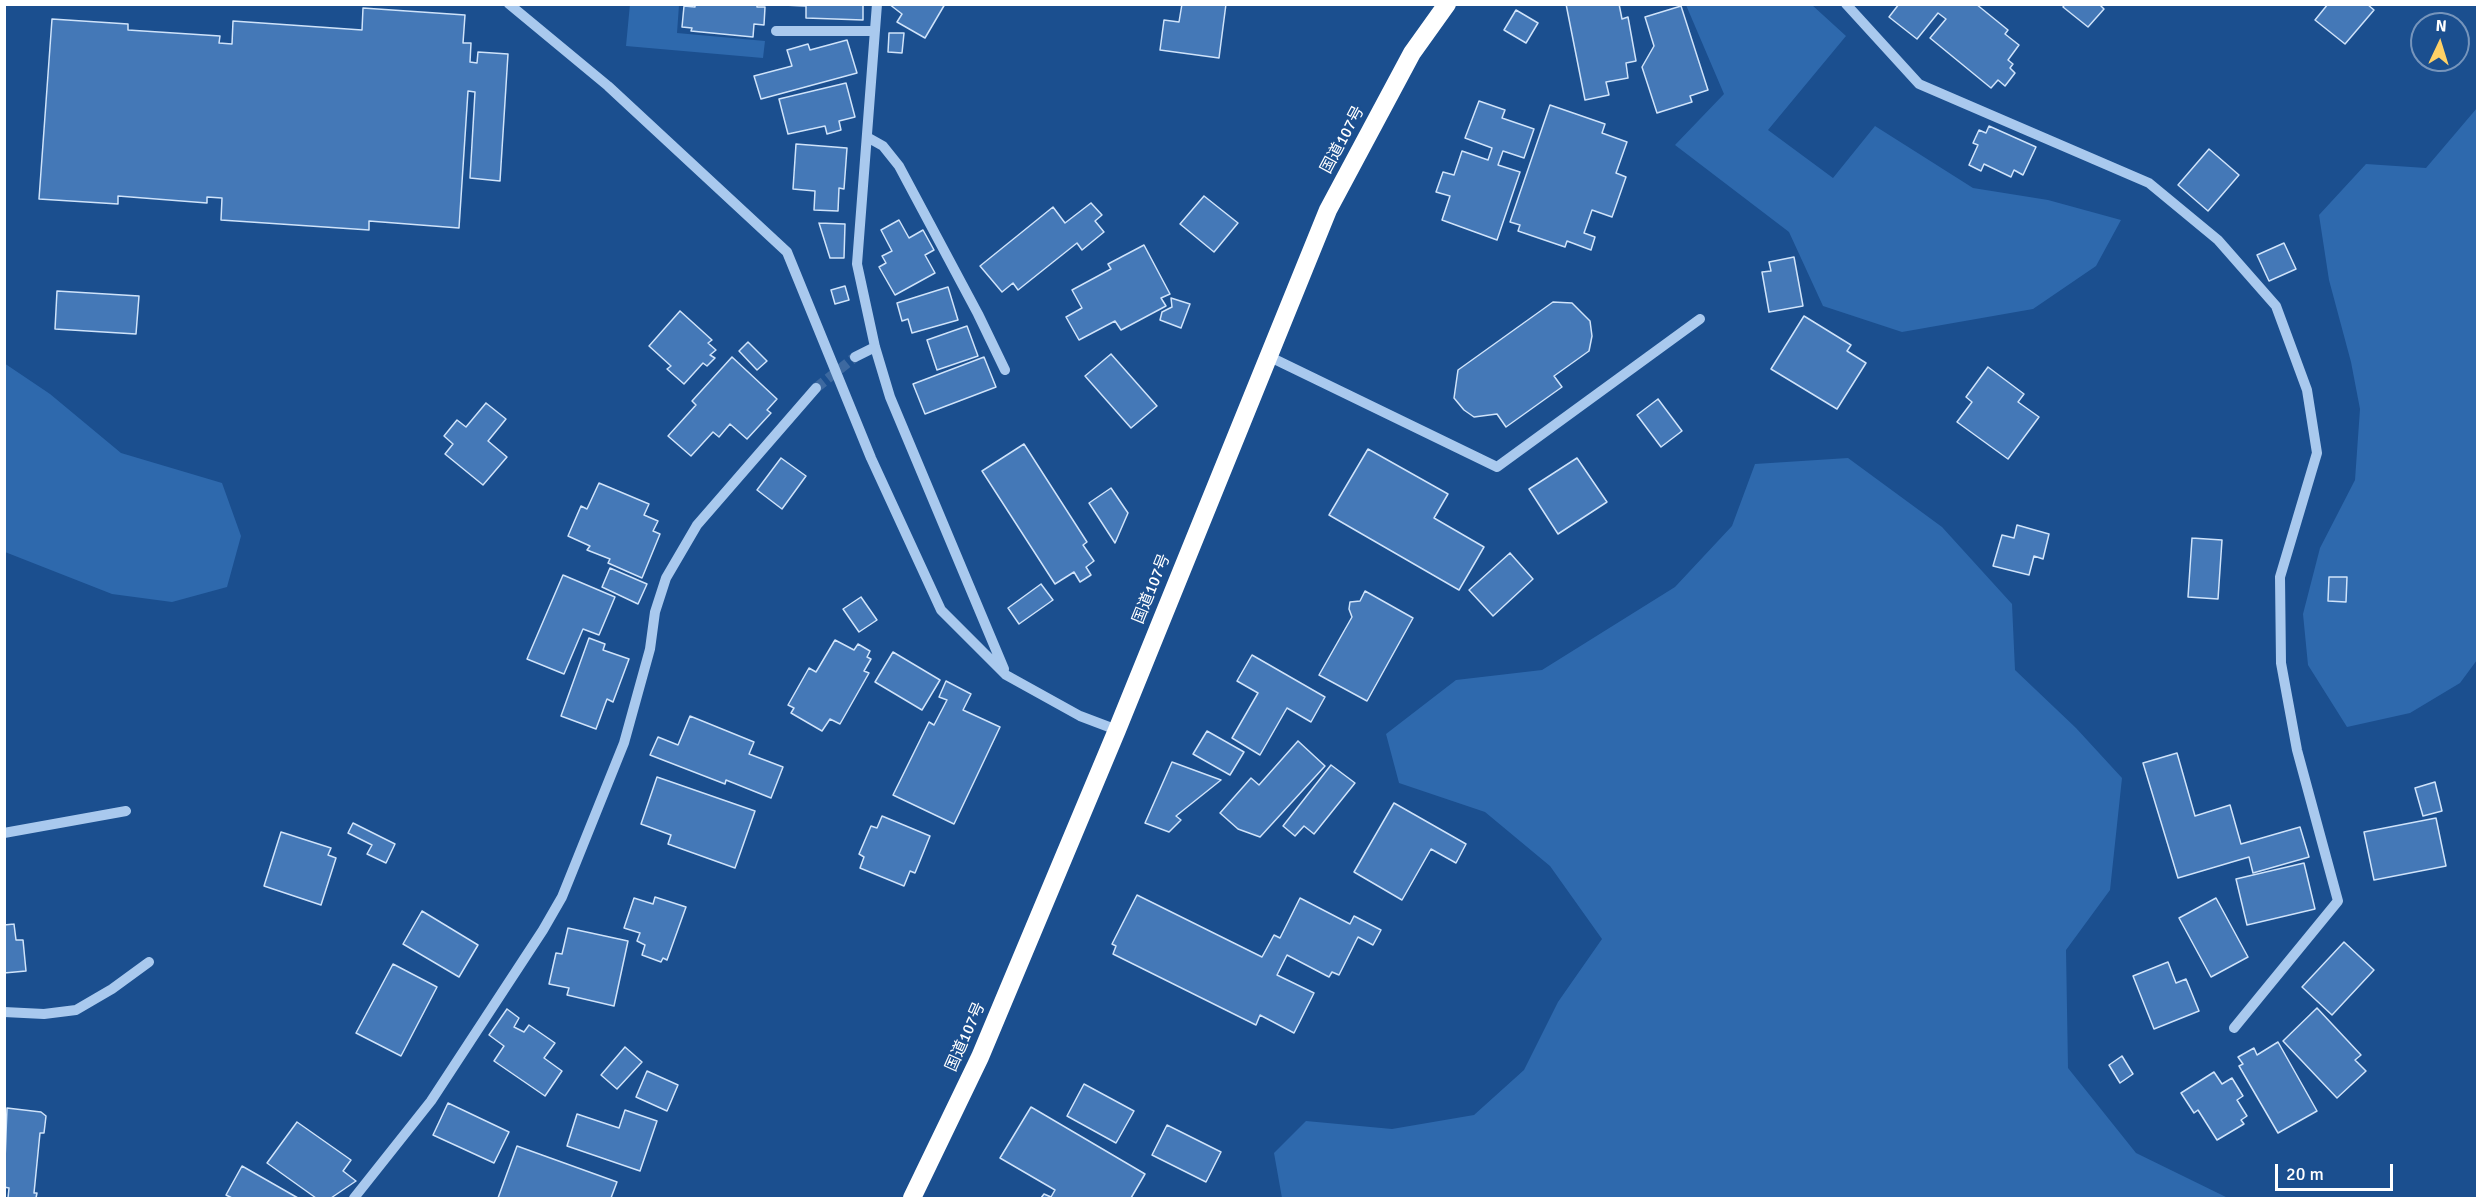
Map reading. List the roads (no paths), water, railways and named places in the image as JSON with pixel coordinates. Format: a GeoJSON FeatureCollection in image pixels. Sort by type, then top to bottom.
{"type":"FeatureCollection","features":[{"type":"Feature","properties":{"kind":"highway","name":"国道107号"},"geometry":{"type":"LineString","coordinates":[[912,1198],[980,1057],[1117,729],[1328,210],[1412,53],[1447,4]]}},
{"type":"Feature","properties":{"kind":"street"},"geometry":{"type":"LineString","coordinates":[[509,4],[608,86],[787,252],[871,458],[941,610],[1006,675],[1080,716],[1117,729]]}},
{"type":"Feature","properties":{"kind":"street"},"geometry":{"type":"LineString","coordinates":[[877,4],[856,264],[875,347],[890,397],[1006,675]]}},
{"type":"Feature","properties":{"kind":"street"},"geometry":{"type":"LineString","coordinates":[[1846,4],[1919,84],[2149,183],[2218,240],[2276,306],[2307,390],[2317,453],[2280,577],[2281,663],[2297,750],[2338,902],[2234,1028]]}},
{"type":"Feature","properties":{"kind":"street"},"geometry":{"type":"LineString","coordinates":[[776,31],[875,31]]}},
{"type":"Feature","properties":{"kind":"street"},"geometry":{"type":"LineString","coordinates":[[867,137],[883,146],[899,166],[978,314],[1005,370]]}},
{"type":"Feature","properties":{"kind":"street"},"geometry":{"type":"LineString","coordinates":[[1268,356],[1497,467],[1700,319]]}},
{"type":"Feature","properties":{"kind":"street"},"geometry":{"type":"LineString","coordinates":[[855,357],[875,347]]}},
{"type":"Feature","properties":{"kind":"street"},"geometry":{"type":"LineString","coordinates":[[354,1198],[431,1101],[543,930],[562,897],[624,743],[650,649],[655,612],[666,578],[697,525],[816,388]]}},
{"type":"Feature","properties":{"kind":"street"},"geometry":{"type":"LineString","coordinates":[[4,833],[126,811]]}},
{"type":"Feature","properties":{"kind":"street"},"geometry":{"type":"LineString","coordinates":[[4,1012],[44,1014],[75,1010],[112,989],[149,962]]}},
{"type":"Feature","properties":{"kind":"tunnel"},"geometry":{"type":"LineString","coordinates":[[816,388],[855,357]]}}]}
